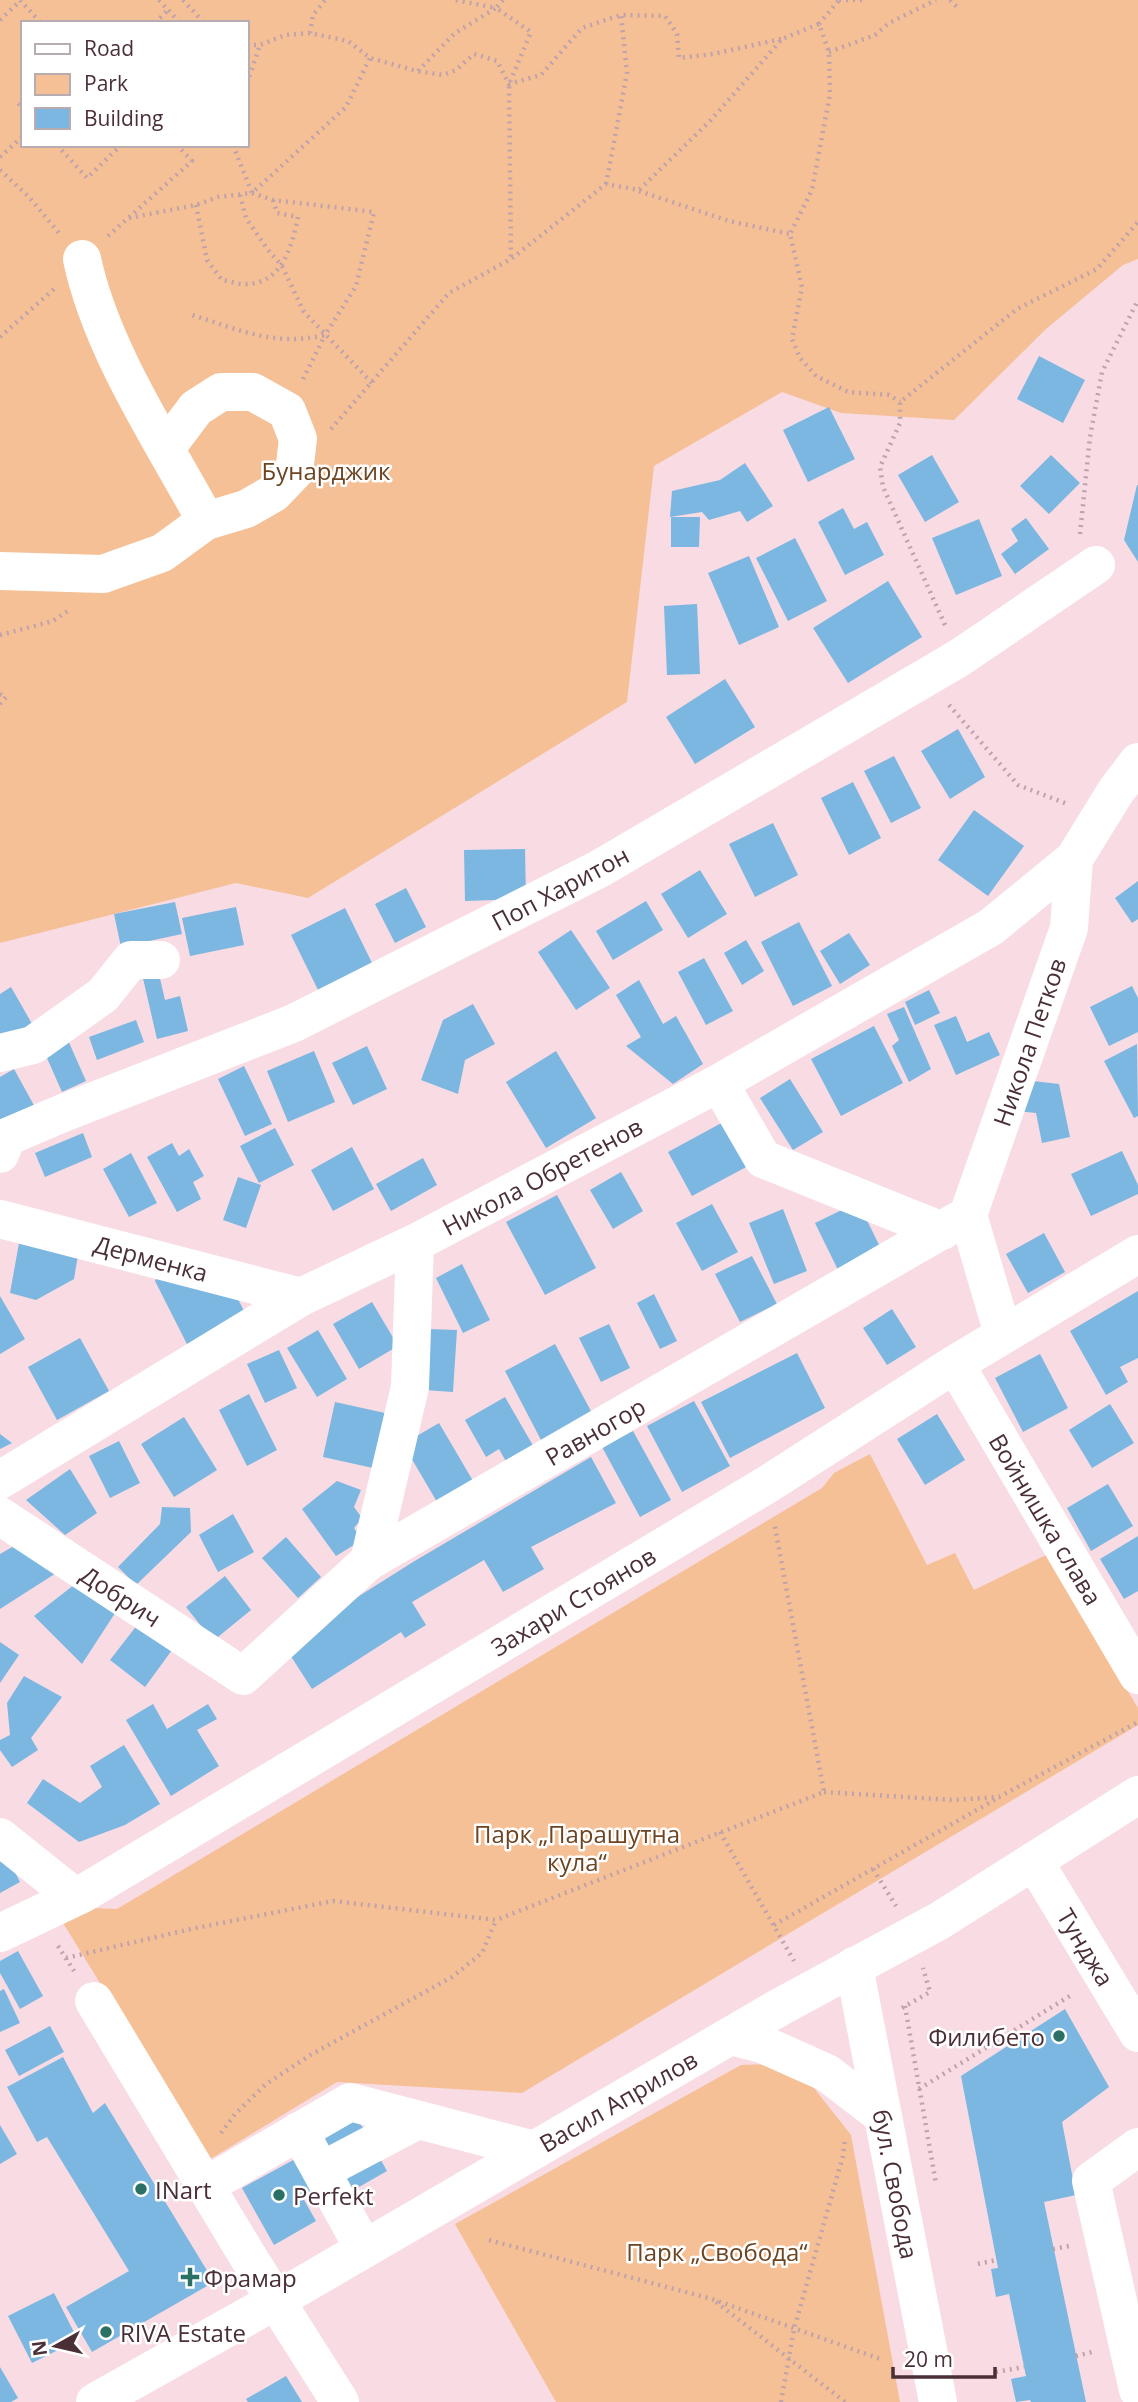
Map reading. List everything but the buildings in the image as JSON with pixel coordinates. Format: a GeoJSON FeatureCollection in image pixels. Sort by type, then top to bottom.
{"type":"FeatureCollection","features":[{"type":"Feature","properties":{"kind":"street"},"geometry":{"type":"LineString","coordinates":[[77,255],[101,321],[138,398],[206,521]]}},
{"type":"Feature","properties":{"kind":"street"},"geometry":{"type":"LineString","coordinates":[[0,571],[103,574],[162,553],[206,521],[246,509],[274,493],[294,472],[298,439],[287,411],[253,392],[221,392],[196,408],[166,448]]}},
{"type":"Feature","properties":{"kind":"street","name":"Поп Харитон"},"geometry":{"type":"LineString","coordinates":[[0,1154],[7,1137],[63,1112],[294,1023],[599,869],[959,658],[1091,568]]}},
{"type":"Feature","properties":{"kind":"street","name":"Никола Петков"},"geometry":{"type":"LineString","coordinates":[[955,1223],[1069,928],[1074,859],[1127,776]]}},
{"type":"Feature","properties":{"kind":"street","name":"Никола Обретенов"},"geometry":{"type":"LineString","coordinates":[[0,1480],[301,1297],[415,1243],[719,1083],[992,927],[1074,859]]}},
{"type":"Feature","properties":{"kind":"street"},"geometry":{"type":"LineString","coordinates":[[0,1054],[33,1045],[103,995],[131,960],[161,961]]}},
{"type":"Feature","properties":{"kind":"street"},"geometry":{"type":"LineString","coordinates":[[719,1083],[763,1159],[955,1223],[1003,1334]]}},
{"type":"Feature","properties":{"kind":"street","name":"Дерменка"},"geometry":{"type":"LineString","coordinates":[[5,1216],[301,1297]]}},
{"type":"Feature","properties":{"kind":"street","name":"Равногор"},"geometry":{"type":"LineString","coordinates":[[243,1676],[369,1562],[955,1223]]}},
{"type":"Feature","properties":{"kind":"street"},"geometry":{"type":"LineString","coordinates":[[369,1562],[410,1387],[415,1243]]}},
{"type":"Feature","properties":{"kind":"street","name":"Захари Стоянов"},"geometry":{"type":"LineString","coordinates":[[0,1933],[75,1897],[768,1484],[1003,1334],[1138,1254]]}},
{"type":"Feature","properties":{"kind":"street","name":"Войнишка слава"},"geometry":{"type":"LineString","coordinates":[[955,1364],[1138,1675]]}},
{"type":"Feature","properties":{"kind":"street","name":"Добрич"},"geometry":{"type":"LineString","coordinates":[[0,1516],[243,1676]]}},
{"type":"Feature","properties":{"kind":"street","name":"Васил Априлов"},"geometry":{"type":"LineString","coordinates":[[95,2402],[275,2301],[731,2036],[939,1921],[1138,1795]]}},
{"type":"Feature","properties":{"kind":"street"},"geometry":{"type":"LineString","coordinates":[[0,1837],[75,1897]]}},
{"type":"Feature","properties":{"kind":"street","name":"Тунджа"},"geometry":{"type":"LineString","coordinates":[[1034,1861],[1138,2033]]}},
{"type":"Feature","properties":{"kind":"street","name":"бул. Свобода"},"geometry":{"type":"LineString","coordinates":[[854,1966],[938,2402]]}},
{"type":"Feature","properties":{"kind":"street"},"geometry":{"type":"LineString","coordinates":[[94,2001],[275,2301],[340,2402]]}},
{"type":"Feature","properties":{"kind":"street"},"geometry":{"type":"LineString","coordinates":[[731,2036],[762,2044],[827,2073],[883,2116]]}},
{"type":"Feature","properties":{"kind":"street"},"geometry":{"type":"LineString","coordinates":[[205,2186],[350,2102],[534,2150]]}},
{"type":"Feature","properties":{"kind":"street"},"geometry":{"type":"LineString","coordinates":[[321,2171],[418,2120]]}},
{"type":"Feature","properties":{"kind":"street"},"geometry":{"type":"LineString","coordinates":[[299,2131],[364,2249]]}},
{"type":"Feature","properties":{"kind":"street"},"geometry":{"type":"LineString","coordinates":[[1138,2147],[1090,2181],[1138,2390]]}},
{"type":"Feature","properties":{"kind":"path"},"geometry":{"type":"LineString","coordinates":[[0,20],[21,0],[39,21]]}},
{"type":"Feature","properties":{"kind":"path"},"geometry":{"type":"LineString","coordinates":[[159,0],[178,21]]}},
{"type":"Feature","properties":{"kind":"path"},"geometry":{"type":"LineString","coordinates":[[183,0],[202,21]]}},
{"type":"Feature","properties":{"kind":"path"},"geometry":{"type":"LineString","coordinates":[[310,33],[313,15],[325,0]]}},
{"type":"Feature","properties":{"kind":"path"},"geometry":{"type":"LineString","coordinates":[[455,0],[496,8],[531,32],[509,84],[511,259]]}},
{"type":"Feature","properties":{"kind":"path"},"geometry":{"type":"LineString","coordinates":[[417,71],[455,33],[496,8],[503,0]]}},
{"type":"Feature","properties":{"kind":"path"},"geometry":{"type":"LineString","coordinates":[[509,84],[541,75],[582,29],[621,15],[665,16],[677,34],[679,58],[713,54],[782,39],[818,23],[839,0],[866,0]]}},
{"type":"Feature","properties":{"kind":"path"},"geometry":{"type":"LineString","coordinates":[[829,52],[875,35],[890,23],[936,0]]}},
{"type":"Feature","properties":{"kind":"path"},"geometry":{"type":"LineString","coordinates":[[950,0],[960,10]]}},
{"type":"Feature","properties":{"kind":"path"},"geometry":{"type":"LineString","coordinates":[[157,21],[168,10]]}},
{"type":"Feature","properties":{"kind":"path"},"geometry":{"type":"LineString","coordinates":[[294,472],[449,293],[511,259],[606,184],[626,73],[621,15]]}},
{"type":"Feature","properties":{"kind":"path"},"geometry":{"type":"LineString","coordinates":[[818,23],[829,52],[830,94],[812,190],[790,234],[802,287],[792,339],[800,358],[816,376],[848,392],[889,395],[900,402]]}},
{"type":"Feature","properties":{"kind":"path"},"geometry":{"type":"LineString","coordinates":[[248,45],[260,44],[285,35],[310,33],[348,41],[370,58],[443,75],[456,70],[474,54],[497,61],[509,84]]}},
{"type":"Feature","properties":{"kind":"path"},"geometry":{"type":"LineString","coordinates":[[639,190],[710,120],[782,39]]}},
{"type":"Feature","properties":{"kind":"path"},"geometry":{"type":"LineString","coordinates":[[248,80],[260,44]]}},
{"type":"Feature","properties":{"kind":"path"},"geometry":{"type":"LineString","coordinates":[[252,193],[346,107],[370,58]]}},
{"type":"Feature","properties":{"kind":"path"},"geometry":{"type":"LineString","coordinates":[[0,157],[21,138]]}},
{"type":"Feature","properties":{"kind":"path"},"geometry":{"type":"LineString","coordinates":[[59,147],[87,178],[119,147]]}},
{"type":"Feature","properties":{"kind":"path"},"geometry":{"type":"LineString","coordinates":[[0,337],[40,300],[77,255],[129,218],[192,162],[179,147]]}},
{"type":"Feature","properties":{"kind":"path"},"geometry":{"type":"LineString","coordinates":[[234,147],[252,193]]}},
{"type":"Feature","properties":{"kind":"path"},"geometry":{"type":"LineString","coordinates":[[0,170],[29,198],[77,255]]}},
{"type":"Feature","properties":{"kind":"path"},"geometry":{"type":"LineString","coordinates":[[606,184],[639,190],[729,221],[790,234]]}},
{"type":"Feature","properties":{"kind":"path"},"geometry":{"type":"LineString","coordinates":[[129,218],[196,205],[218,197],[252,193],[273,200],[374,212],[356,286],[325,335],[287,411]]}},
{"type":"Feature","properties":{"kind":"path"},"geometry":{"type":"LineString","coordinates":[[240,195],[246,218],[282,266],[304,312],[372,383]]}},
{"type":"Feature","properties":{"kind":"path"},"geometry":{"type":"LineString","coordinates":[[196,205],[207,260],[222,280],[245,284],[264,280],[282,266],[291,248],[298,217],[278,213],[273,200]]}},
{"type":"Feature","properties":{"kind":"path"},"geometry":{"type":"LineString","coordinates":[[900,402],[1017,309],[1097,270],[1138,222]]}},
{"type":"Feature","properties":{"kind":"path"},"geometry":{"type":"LineString","coordinates":[[1091,568],[1078,554],[1081,506],[1102,372],[1138,300]]}},
{"type":"Feature","properties":{"kind":"path"},"geometry":{"type":"LineString","coordinates":[[192,315],[265,338],[302,341],[325,335]]}},
{"type":"Feature","properties":{"kind":"path"},"geometry":{"type":"LineString","coordinates":[[900,402],[900,423],[880,467],[883,487],[959,658]]}},
{"type":"Feature","properties":{"kind":"path"},"geometry":{"type":"LineString","coordinates":[[925,678],[1018,785],[1069,805],[1127,776]]}},
{"type":"Feature","properties":{"kind":"path"},"geometry":{"type":"LineString","coordinates":[[0,694],[6,697],[0,704]]}},
{"type":"Feature","properties":{"kind":"path"},"geometry":{"type":"LineString","coordinates":[[768,1484],[824,1791]]}},
{"type":"Feature","properties":{"kind":"path"},"geometry":{"type":"LineString","coordinates":[[720,1832],[774,1925],[999,1797],[1138,1722]]}},
{"type":"Feature","properties":{"kind":"path"},"geometry":{"type":"LineString","coordinates":[[66,1958],[191,1929],[333,1901],[496,1920],[824,1791],[953,1800],[999,1797]]}},
{"type":"Feature","properties":{"kind":"path"},"geometry":{"type":"LineString","coordinates":[[37,1914],[94,2001]]}},
{"type":"Feature","properties":{"kind":"path"},"geometry":{"type":"LineString","coordinates":[[213,2143],[236,2114],[266,2084],[312,2054],[452,1977],[482,1953],[496,1920]]}},
{"type":"Feature","properties":{"kind":"path"},"geometry":{"type":"LineString","coordinates":[[930,1992],[905,2006],[919,2089],[1103,1976]]}},
{"type":"Feature","properties":{"kind":"path"},"geometry":{"type":"LineString","coordinates":[[781,2402],[794,2329],[843,2156],[845,2139]]}},
{"type":"Feature","properties":{"kind":"path"},"geometry":{"type":"LineString","coordinates":[[489,2240],[712,2299],[883,2360]]}},
{"type":"Feature","properties":{"kind":"path"},"geometry":{"type":"LineString","coordinates":[[978,2264],[996,2260]]}},
{"type":"Feature","properties":{"kind":"path"},"geometry":{"type":"LineString","coordinates":[[712,2299],[845,2402]]}},
{"type":"Feature","properties":{"kind":"path"},"geometry":{"type":"LineString","coordinates":[[996,2372],[1024,2367]]}},
{"type":"Feature","properties":{"kind":"green space","name":"Бунарджик"},"geometry":{"type":"Polygon","coordinates":[[[0,0],[1138,0],[1138,259],[1123,265],[1046,329],[954,420],[841,413],[782,392],[654,466],[627,702],[308,898],[236,883],[0,943],[0,0]]]}},
{"type":"Feature","properties":{"kind":"green space","name":"Парк „Парашутна кула“"},"geometry":{"type":"Polygon","coordinates":[[[870,1454],[927,1565],[955,1553],[974,1590],[1046,1555],[1138,1708],[1138,1725],[522,2093],[337,2082],[209,2160],[63,1923],[92,1908],[117,1909],[822,1488],[834,1473],[870,1454]]]}},
{"type":"Feature","properties":{"kind":"green space","name":"Парк „Свобода“"},"geometry":{"type":"Polygon","coordinates":[[[769,2064],[810,2083],[851,2135],[900,2402],[556,2402],[455,2224],[741,2065],[769,2064]]]}},
{"type":"Feature","properties":{"kind":"place","name":"Филибето"},"geometry":{"type":"Point","coordinates":[1059,2036]}},
{"type":"Feature","properties":{"kind":"place","name":"INart"},"geometry":{"type":"Point","coordinates":[141,2189]}},
{"type":"Feature","properties":{"kind":"place","name":"Perfekt"},"geometry":{"type":"Point","coordinates":[279,2195]}},
{"type":"Feature","properties":{"kind":"place","name":"Фрамар"},"geometry":{"type":"Point","coordinates":[190,2277]}},
{"type":"Feature","properties":{"kind":"place","name":"RIVA Estate"},"geometry":{"type":"Point","coordinates":[106,2332]}}]}
